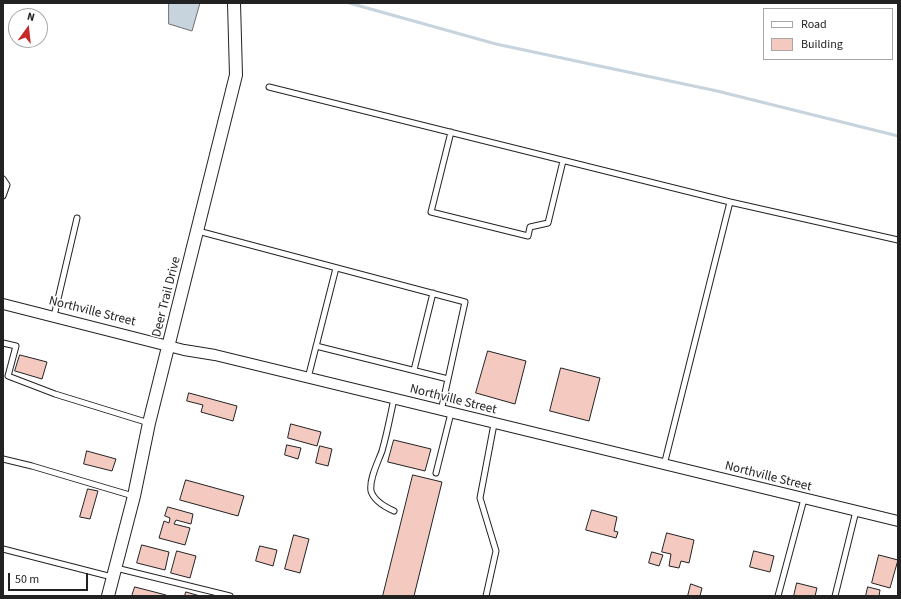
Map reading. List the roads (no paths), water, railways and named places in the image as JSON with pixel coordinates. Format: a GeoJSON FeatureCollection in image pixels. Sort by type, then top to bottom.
{"type":"FeatureCollection","features":[{"type":"Feature","properties":{"kind":"street","name":"Deer Trail Drive"},"geometry":{"type":"LineString","coordinates":[[108,596],[113,572],[134,496],[149,423],[170,346],[236,75],[234,3]]}},
{"type":"Feature","properties":{"kind":"street","name":"Northville Street"},"geometry":{"type":"LineString","coordinates":[[3,304],[170,346],[898,521]]}},
{"type":"Feature","properties":{"kind":"lane"},"geometry":{"type":"LineString","coordinates":[[269,87],[730,202],[898,240]]}},
{"type":"Feature","properties":{"kind":"lane"},"geometry":{"type":"LineString","coordinates":[[451,132],[432,212],[528,236],[530,227],[548,223],[563,161]]}},
{"type":"Feature","properties":{"kind":"lane"},"geometry":{"type":"LineString","coordinates":[[3,179],[7,185],[3,196]]}},
{"type":"Feature","properties":{"kind":"lane"},"geometry":{"type":"LineString","coordinates":[[664,465],[730,202]]}},
{"type":"Feature","properties":{"kind":"lane"},"geometry":{"type":"LineString","coordinates":[[54,316],[77,218]]}},
{"type":"Feature","properties":{"kind":"lane"},"geometry":{"type":"LineString","coordinates":[[198,231],[465,302],[448,379],[446,412],[436,474]]}},
{"type":"Feature","properties":{"kind":"lane"},"geometry":{"type":"LineString","coordinates":[[308,378],[336,268]]}},
{"type":"Feature","properties":{"kind":"lane"},"geometry":{"type":"LineString","coordinates":[[414,370],[433,293]]}},
{"type":"Feature","properties":{"kind":"lane"},"geometry":{"type":"LineString","coordinates":[[3,343],[16,346],[8,376],[55,394],[149,423]]}},
{"type":"Feature","properties":{"kind":"lane"},"geometry":{"type":"LineString","coordinates":[[316,346],[448,379]]}},
{"type":"Feature","properties":{"kind":"lane"},"geometry":{"type":"LineString","coordinates":[[394,399],[382,450],[372,482],[371,491],[377,500],[394,511]]}},
{"type":"Feature","properties":{"kind":"lane"},"geometry":{"type":"LineString","coordinates":[[486,596],[496,551],[480,498],[494,424]]}},
{"type":"Feature","properties":{"kind":"lane"},"geometry":{"type":"LineString","coordinates":[[3,459],[134,496]]}},
{"type":"Feature","properties":{"kind":"lane"},"geometry":{"type":"LineString","coordinates":[[778,596],[804,498]]}},
{"type":"Feature","properties":{"kind":"lane"},"geometry":{"type":"LineString","coordinates":[[835,596],[856,511]]}},
{"type":"Feature","properties":{"kind":"lane"},"geometry":{"type":"LineString","coordinates":[[3,549],[230,596]]}},
{"type":"Feature","properties":{"kind":"lane"},"geometry":{"type":"LineString","coordinates":[[779,590],[784,596]]}},
{"type":"Feature","properties":{"kind":"waterway"},"geometry":{"type":"LineString","coordinates":[[349,3],[496,44],[717,91],[898,136]]}}]}
